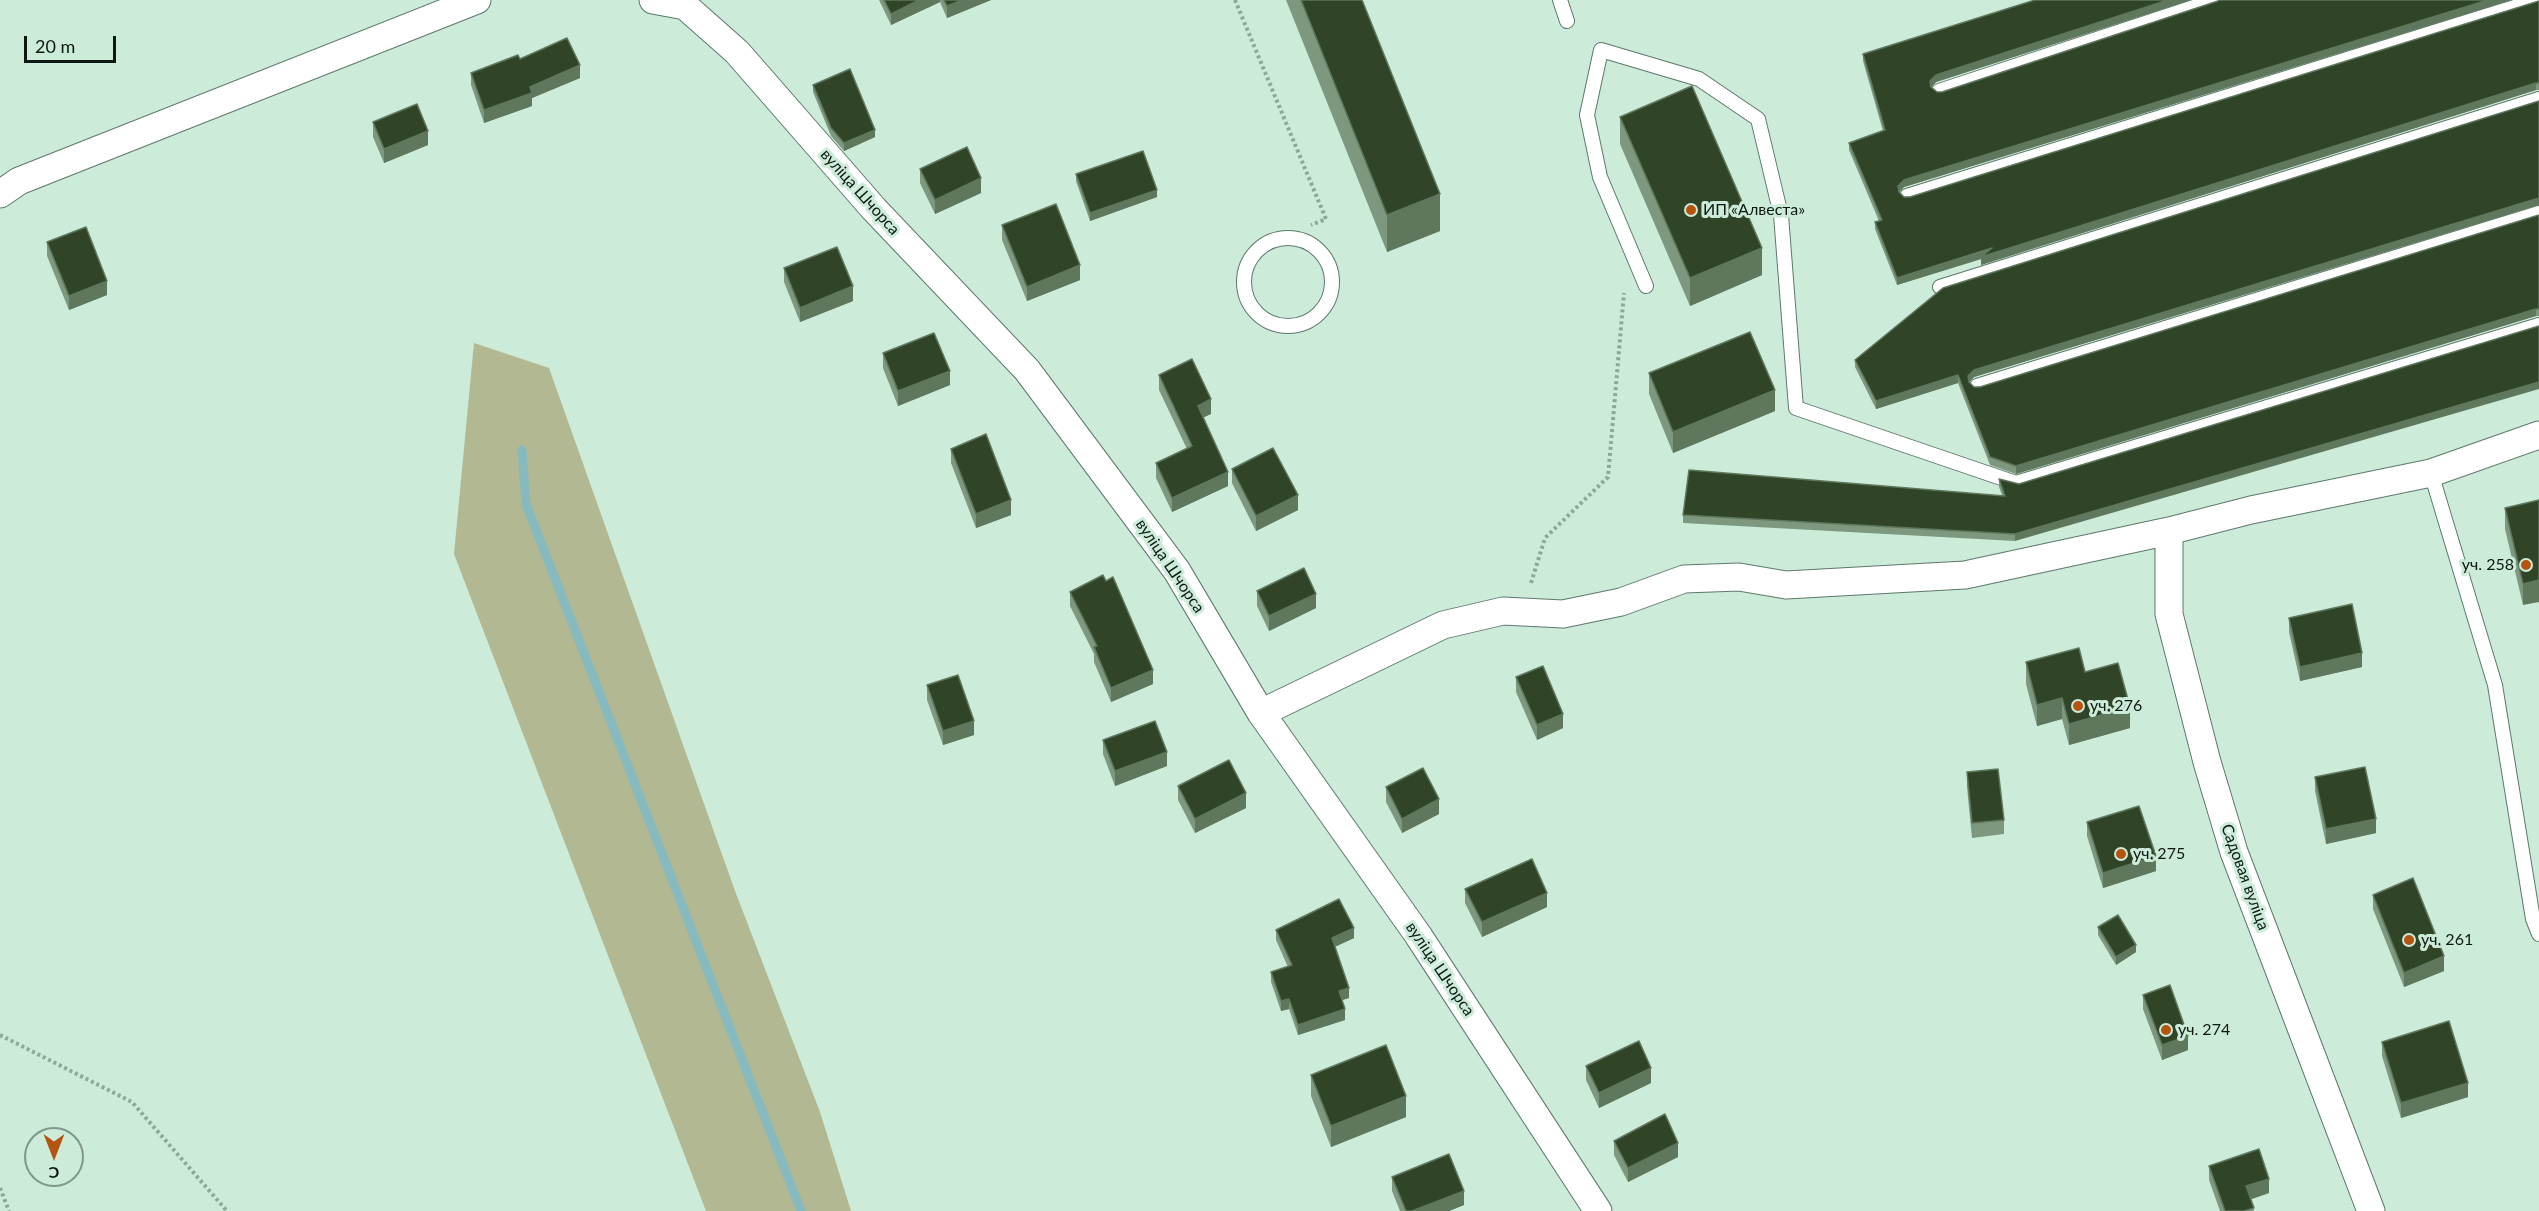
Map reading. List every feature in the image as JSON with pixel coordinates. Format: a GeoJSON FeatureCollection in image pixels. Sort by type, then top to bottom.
{"type":"FeatureCollection","features":[{"type":"Feature","properties":{"kind":"street"},"geometry":{"type":"LineString","coordinates":[[0,194],[19,181],[477,0]]}},
{"type":"Feature","properties":{"kind":"street","name":"вуліца Шчорса"},"geometry":{"type":"LineString","coordinates":[[653,0],[687,3],[737,52],[874,209],[1026,370],[1177,570],[1261,713],[1418,934],[1598,1211]]}},
{"type":"Feature","properties":{"kind":"street"},"geometry":{"type":"LineString","coordinates":[[1261,713],[1443,626],[1503,611],[1563,614],[1621,602],[1684,579],[1739,577],[1786,585],[1965,575],[2169,531],[2251,510],[2431,473],[2539,435]]}},
{"type":"Feature","properties":{"kind":"street","name":"Садовая вуліца"},"geometry":{"type":"LineString","coordinates":[[2169,531],[2169,614],[2207,762],[2234,852],[2371,1211]]}},
{"type":"Feature","properties":{"kind":"lane"},"geometry":{"type":"LineString","coordinates":[[1560,0],[1567,21]]}},
{"type":"Feature","properties":{"kind":"lane"},"geometry":{"type":"LineString","coordinates":[[1940,91],[2215,0]]}},
{"type":"Feature","properties":{"kind":"lane"},"geometry":{"type":"LineString","coordinates":[[1907,196],[2537,0]]}},
{"type":"Feature","properties":{"kind":"lane"},"geometry":{"type":"LineString","coordinates":[[1646,286],[1600,177],[1587,115],[1601,50],[1699,79],[1758,119],[1781,215],[1796,408],[2016,483],[2539,325]]}},
{"type":"Feature","properties":{"kind":"lane"},"geometry":{"type":"LineString","coordinates":[[1940,287],[2539,99]]}},
{"type":"Feature","properties":{"kind":"lane"},"geometry":{"type":"LineString","coordinates":[[1977,386],[2539,213]]}},
{"type":"Feature","properties":{"kind":"lane"},"geometry":{"type":"LineString","coordinates":[[1282,238],[1297,238],[1314,245],[1324,256],[1333,277],[1332,292],[1321,312],[1308,322],[1292,327],[1276,326],[1261,318],[1246,298],[1243,280],[1246,264],[1253,254],[1264,244],[1282,238]]}},
{"type":"Feature","properties":{"kind":"lane"},"geometry":{"type":"LineString","coordinates":[[2431,473],[2494,685],[2533,919],[2539,934]]}},
{"type":"Feature","properties":{"kind":"path"},"geometry":{"type":"LineString","coordinates":[[1235,0],[1326,219],[1311,225]]}},
{"type":"Feature","properties":{"kind":"path"},"geometry":{"type":"LineString","coordinates":[[1522,612],[1545,538],[1608,477],[1624,291]]}},
{"type":"Feature","properties":{"kind":"path"},"geometry":{"type":"LineString","coordinates":[[0,1035],[132,1102],[227,1211]]}},
{"type":"Feature","properties":{"kind":"path"},"geometry":{"type":"LineString","coordinates":[[0,1188],[9,1211]]}},
{"type":"Feature","properties":{"kind":"green space"},"geometry":{"type":"Polygon","coordinates":[[[474,343],[549,368],[735,891],[820,1112],[851,1211],[706,1211],[454,554],[474,343]]]}},
{"type":"Feature","properties":{"kind":"building"},"geometry":{"type":"Polygon","coordinates":[[[884,0],[919,0],[891,14],[884,0]]]}},
{"type":"Feature","properties":{"kind":"building"},"geometry":{"type":"Polygon","coordinates":[[[944,0],[962,0],[947,6],[944,0]]]}},
{"type":"Feature","properties":{"kind":"building"},"geometry":{"type":"Polygon","coordinates":[[[1301,0],[1362,0],[1440,194],[1387,215],[1301,0]]]}},
{"type":"Feature","properties":{"kind":"building"},"geometry":{"type":"Polygon","coordinates":[[[2035,0],[2168,0],[1936,75],[1930,81],[1931,87],[1937,92],[1942,92],[2219,0],[2488,0],[1904,180],[1898,186],[1899,192],[1904,197],[2539,1],[2539,83],[1981,257],[1992,248],[1897,278],[1875,222],[1882,220],[1849,143],[1885,130],[1863,54],[2035,0]]]}},
{"type":"Feature","properties":{"kind":"building"},"geometry":{"type":"Polygon","coordinates":[[[567,38],[580,65],[530,87],[532,93],[484,110],[471,73],[518,55],[520,59],[567,38]]]}},
{"type":"Feature","properties":{"kind":"building"},"geometry":{"type":"Polygon","coordinates":[[[850,69],[875,130],[844,143],[831,128],[813,85],[850,69]]]}},
{"type":"Feature","properties":{"kind":"building","name":"ИП «Алвеста»"},"geometry":{"type":"Polygon","coordinates":[[[1692,86],[1762,248],[1690,278],[1620,117],[1692,86]]]}},
{"type":"Feature","properties":{"kind":"building"},"geometry":{"type":"Polygon","coordinates":[[[2539,101],[2539,198],[1974,370],[1968,376],[1969,382],[1974,387],[1980,387],[2539,215],[2539,309],[2016,466],[1990,457],[1958,375],[1876,401],[1855,360],[1943,288],[2539,101]]]}},
{"type":"Feature","properties":{"kind":"building"},"geometry":{"type":"Polygon","coordinates":[[[417,104],[428,131],[384,149],[373,122],[417,104]]]}},
{"type":"Feature","properties":{"kind":"building"},"geometry":{"type":"Polygon","coordinates":[[[967,147],[981,178],[935,200],[920,169],[967,147]]]}},
{"type":"Feature","properties":{"kind":"building"},"geometry":{"type":"Polygon","coordinates":[[[1143,151],[1157,190],[1090,213],[1076,174],[1143,151]]]}},
{"type":"Feature","properties":{"kind":"building"},"geometry":{"type":"Polygon","coordinates":[[[1056,204],[1080,265],[1027,287],[1002,225],[1056,204]]]}},
{"type":"Feature","properties":{"kind":"building"},"geometry":{"type":"Polygon","coordinates":[[[86,227],[107,281],[69,296],[47,242],[86,227]]]}},
{"type":"Feature","properties":{"kind":"building"},"geometry":{"type":"Polygon","coordinates":[[[837,247],[853,286],[800,308],[784,268],[837,247]]]}},
{"type":"Feature","properties":{"kind":"building"},"geometry":{"type":"Polygon","coordinates":[[[2539,326],[2539,382],[2015,534],[1683,515],[1689,470],[2005,496],[1999,479],[2019,484],[2539,326]]]}},
{"type":"Feature","properties":{"kind":"building"},"geometry":{"type":"Polygon","coordinates":[[[1750,332],[1775,390],[1673,432],[1649,373],[1750,332]]]}},
{"type":"Feature","properties":{"kind":"building"},"geometry":{"type":"Polygon","coordinates":[[[934,333],[950,371],[898,391],[883,353],[934,333]]]}},
{"type":"Feature","properties":{"kind":"building"},"geometry":{"type":"Polygon","coordinates":[[[1192,359],[1211,399],[1198,406],[1228,472],[1172,498],[1156,463],[1192,446],[1159,375],[1192,359]]]}},
{"type":"Feature","properties":{"kind":"building"},"geometry":{"type":"Polygon","coordinates":[[[986,434],[1011,500],[976,514],[951,449],[986,434]]]}},
{"type":"Feature","properties":{"kind":"building"},"geometry":{"type":"Polygon","coordinates":[[[1273,448],[1298,495],[1256,516],[1232,469],[1273,448]]]}},
{"type":"Feature","properties":{"kind":"building","name":"уч. 258"},"geometry":{"type":"Polygon","coordinates":[[[2539,500],[2539,580],[2523,584],[2505,508],[2539,500]]]}},
{"type":"Feature","properties":{"kind":"building"},"geometry":{"type":"Polygon","coordinates":[[[1304,568],[1316,594],[1269,616],[1257,591],[1304,568]]]}},
{"type":"Feature","properties":{"kind":"building"},"geometry":{"type":"Polygon","coordinates":[[[1103,575],[1106,581],[1113,577],[1153,670],[1111,688],[1094,647],[1097,646],[1070,592],[1103,575]]]}},
{"type":"Feature","properties":{"kind":"building"},"geometry":{"type":"Polygon","coordinates":[[[2352,604],[2362,653],[2300,667],[2289,618],[2352,604]]]}},
{"type":"Feature","properties":{"kind":"building"},"geometry":{"type":"Polygon","coordinates":[[[2079,648],[2085,672],[2118,663],[2130,707],[2069,724],[2062,698],[2037,705],[2026,662],[2079,648]]]}},
{"type":"Feature","properties":{"kind":"building"},"geometry":{"type":"Polygon","coordinates":[[[1543,666],[1563,714],[1537,725],[1516,677],[1543,666]]]}},
{"type":"Feature","properties":{"kind":"building"},"geometry":{"type":"Polygon","coordinates":[[[958,675],[974,721],[943,731],[927,685],[958,675]]]}},
{"type":"Feature","properties":{"kind":"building"},"geometry":{"type":"Polygon","coordinates":[[[1155,721],[1167,752],[1115,771],[1103,740],[1155,721]]]}},
{"type":"Feature","properties":{"kind":"building"},"geometry":{"type":"Polygon","coordinates":[[[1229,760],[1246,793],[1195,819],[1178,786],[1229,760]]]}},
{"type":"Feature","properties":{"kind":"building"},"geometry":{"type":"Polygon","coordinates":[[[2365,767],[2376,819],[2326,829],[2315,777],[2365,767]]]}},
{"type":"Feature","properties":{"kind":"building"},"geometry":{"type":"Polygon","coordinates":[[[1423,768],[1439,799],[1402,819],[1386,787],[1423,768]]]}},
{"type":"Feature","properties":{"kind":"building"},"geometry":{"type":"Polygon","coordinates":[[[1998,769],[2004,820],[1972,823],[1967,772],[1998,769]]]}},
{"type":"Feature","properties":{"kind":"building","name":"уч. 275"},"geometry":{"type":"Polygon","coordinates":[[[2139,806],[2156,856],[2103,873],[2087,822],[2139,806]]]}},
{"type":"Feature","properties":{"kind":"building"},"geometry":{"type":"Polygon","coordinates":[[[1532,859],[1547,893],[1482,922],[1465,889],[1532,859]]]}},
{"type":"Feature","properties":{"kind":"building","name":"уч. 261"},"geometry":{"type":"Polygon","coordinates":[[[2413,878],[2444,956],[2404,973],[2373,895],[2413,878]]]}},
{"type":"Feature","properties":{"kind":"building"},"geometry":{"type":"Polygon","coordinates":[[[1339,899],[1354,928],[1332,938],[1349,988],[1339,991],[1345,1009],[1298,1025],[1289,999],[1281,1001],[1271,972],[1292,965],[1276,930],[1339,899]]]}},
{"type":"Feature","properties":{"kind":"building"},"geometry":{"type":"Polygon","coordinates":[[[2118,915],[2136,945],[2116,957],[2098,927],[2118,915]]]}},
{"type":"Feature","properties":{"kind":"building","name":"уч. 274"},"geometry":{"type":"Polygon","coordinates":[[[2170,985],[2188,1036],[2162,1045],[2143,995],[2170,985]]]}},
{"type":"Feature","properties":{"kind":"building"},"geometry":{"type":"Polygon","coordinates":[[[2449,1021],[2468,1083],[2401,1103],[2382,1042],[2449,1021]]]}},
{"type":"Feature","properties":{"kind":"building"},"geometry":{"type":"Polygon","coordinates":[[[1639,1041],[1651,1068],[1599,1093],[1586,1066],[1639,1041]]]}},
{"type":"Feature","properties":{"kind":"building"},"geometry":{"type":"Polygon","coordinates":[[[1386,1045],[1406,1096],[1331,1126],[1311,1075],[1386,1045]]]}},
{"type":"Feature","properties":{"kind":"building"},"geometry":{"type":"Polygon","coordinates":[[[1665,1114],[1678,1143],[1628,1168],[1614,1141],[1665,1114]]]}},
{"type":"Feature","properties":{"kind":"building"},"geometry":{"type":"Polygon","coordinates":[[[2259,1149],[2269,1179],[2246,1186],[2254,1208],[2244,1211],[2225,1211],[2209,1166],[2259,1149]]]}},
{"type":"Feature","properties":{"kind":"building"},"geometry":{"type":"Polygon","coordinates":[[[1449,1154],[1464,1191],[1412,1211],[1406,1211],[1392,1177],[1449,1154]]]}},
{"type":"Feature","properties":{"kind":"waterway"},"geometry":{"type":"LineString","coordinates":[[522,450],[526,504],[801,1211]]}},
{"type":"Feature","properties":{"kind":"place","name":"ИП «Алвеста»"},"geometry":{"type":"Point","coordinates":[1691,210]}},
{"type":"Feature","properties":{"kind":"place","name":"уч. 258"},"geometry":{"type":"Point","coordinates":[2526,565]}},
{"type":"Feature","properties":{"kind":"place","name":"уч. 276"},"geometry":{"type":"Point","coordinates":[2078,706]}},
{"type":"Feature","properties":{"kind":"place","name":"уч. 275"},"geometry":{"type":"Point","coordinates":[2121,854]}},
{"type":"Feature","properties":{"kind":"place","name":"уч. 261"},"geometry":{"type":"Point","coordinates":[2409,940]}},
{"type":"Feature","properties":{"kind":"place","name":"уч. 274"},"geometry":{"type":"Point","coordinates":[2166,1030]}}]}
